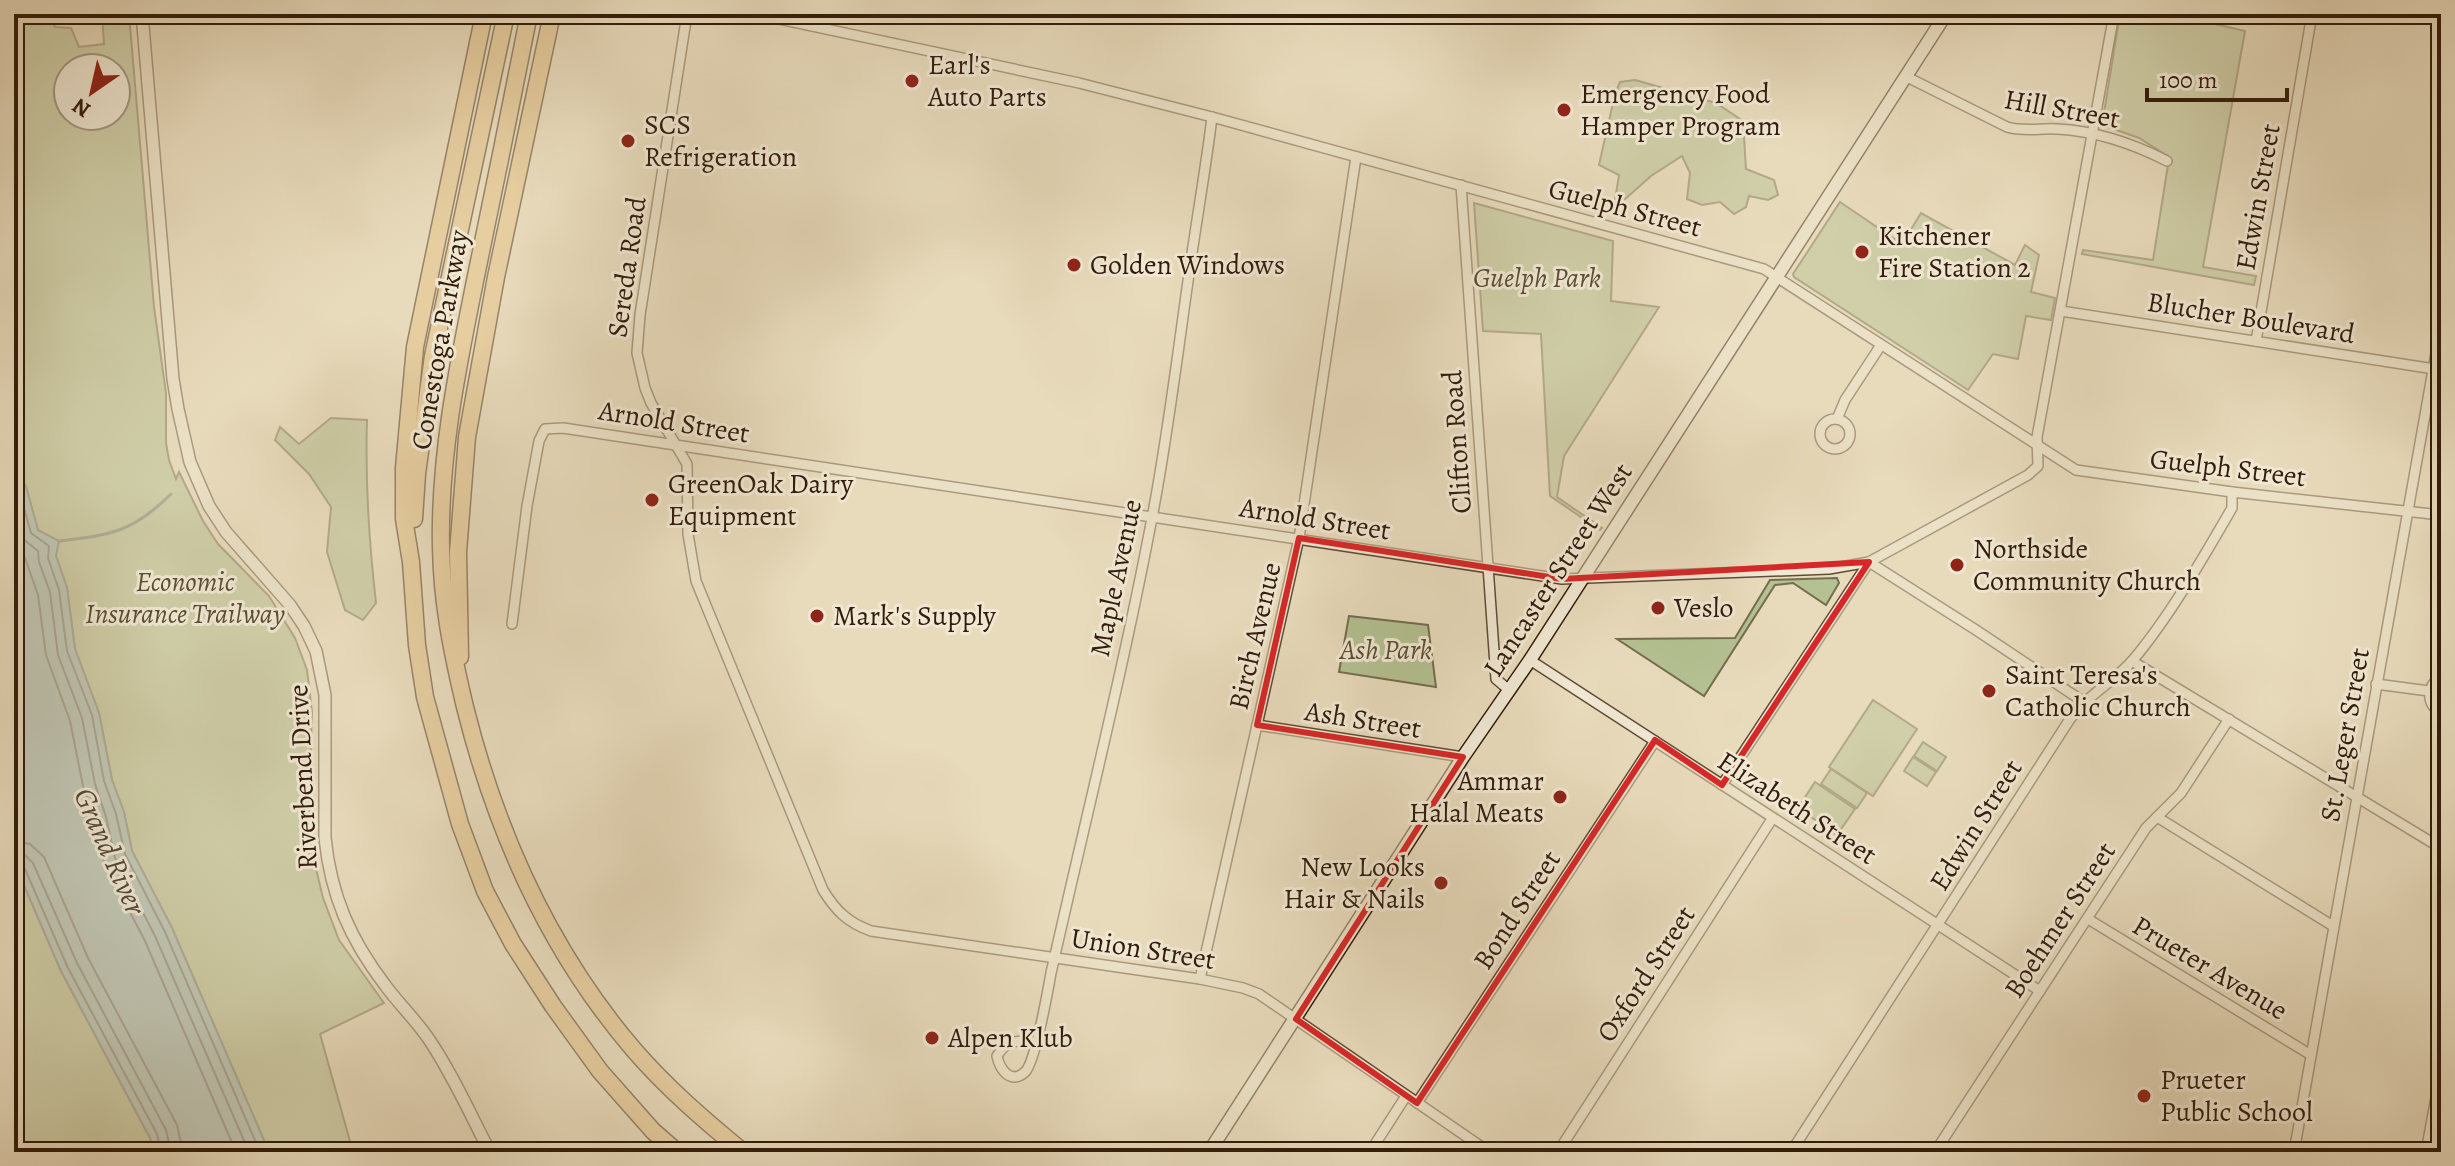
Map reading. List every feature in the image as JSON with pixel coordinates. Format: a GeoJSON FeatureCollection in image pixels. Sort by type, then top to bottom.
{"type":"FeatureCollection","features":[{"type":"Feature","properties":{"kind":"highway","name":"Conestoga Parkway"},"geometry":{"type":"LineString","coordinates":[[484,14],[415,347],[404,468],[404,519],[425,697],[460,824],[485,891],[513,944],[600,1071],[653,1131],[677,1152]]}},
{"type":"Feature","properties":{"kind":"highway","name":"Conestoga Parkway"},"geometry":{"type":"LineString","coordinates":[[411,562],[417,474],[433,356],[506,14]]}},
{"type":"Feature","properties":{"kind":"highway","name":"Conestoga Parkway"},"geometry":{"type":"LineString","coordinates":[[529,14],[446,440],[441,545],[445,615],[479,763],[507,841],[540,908],[582,980],[634,1049],[691,1109],[743,1152]]}},
{"type":"Feature","properties":{"kind":"highway","name":"Conestoga Parkway"},"geometry":{"type":"LineString","coordinates":[[458,678],[461,644],[458,552],[467,437],[496,277],[552,14]]}},
{"type":"Feature","properties":{"kind":"main road","name":"Lancaster Street West"},"geometry":{"type":"LineString","coordinates":[[1209,1152],[1946,14]]}},
{"type":"Feature","properties":{"kind":"street","name":"Riverbend Drive"},"geometry":{"type":"LineString","coordinates":[[142,14],[173,379],[190,462],[209,506],[226,532],[290,605],[316,651],[325,695],[327,860],[341,914],[373,968],[430,1041],[490,1152]]}},
{"type":"Feature","properties":{"kind":"street","name":"Sereda Road"},"geometry":{"type":"LineString","coordinates":[[687,14],[640,315],[637,353],[651,403],[687,464],[688,534],[696,581],[798,831]]}},
{"type":"Feature","properties":{"kind":"street","name":"Guelph Street"},"geometry":{"type":"LineString","coordinates":[[756,14],[1069,80],[1764,269],[2076,470],[2232,492],[2441,515]]}},
{"type":"Feature","properties":{"kind":"street"},"geometry":{"type":"LineString","coordinates":[[2039,448],[2038,432],[2114,14]]}},
{"type":"Feature","properties":{"kind":"street","name":"Edwin Street"},"geometry":{"type":"LineString","coordinates":[[2256,341],[2312,14]]}},
{"type":"Feature","properties":{"kind":"street","name":"Hill Street"},"geometry":{"type":"LineString","coordinates":[[1907,77],[2007,127],[2092,133],[2138,146],[2167,161]]}},
{"type":"Feature","properties":{"kind":"street","name":"Maple Avenue"},"geometry":{"type":"LineString","coordinates":[[1036,1042],[1013,1041],[1004,1045],[997,1056],[999,1067],[1007,1075],[1016,1077],[1030,1066],[1036,1042],[1104,742],[1153,516],[1212,117]]}},
{"type":"Feature","properties":{"kind":"street","name":"Birch Avenue"},"geometry":{"type":"LineString","coordinates":[[1200,979],[1299,538],[1356,157]]}},
{"type":"Feature","properties":{"kind":"street","name":"Clifton Road"},"geometry":{"type":"LineString","coordinates":[[1461,185],[1496,679],[1509,690]]}},
{"type":"Feature","properties":{"kind":"street","name":"Blucher Boulevard"},"geometry":{"type":"LineString","coordinates":[[2061,311],[2438,369]]}},
{"type":"Feature","properties":{"kind":"street","name":"St. Leger Street"},"geometry":{"type":"LineString","coordinates":[[2294,1152],[2407,510],[2438,369],[2441,325]]}},
{"type":"Feature","properties":{"kind":"street"},"geometry":{"type":"LineString","coordinates":[[1837,419],[1845,400],[1881,345]]}},
{"type":"Feature","properties":{"kind":"street","name":"Arnold Street"},"geometry":{"type":"LineString","coordinates":[[512,624],[527,506],[539,441],[545,429],[563,428],[1562,579],[1829,569],[1869,562],[2028,475],[2038,466],[2039,448]]}},
{"type":"Feature","properties":{"kind":"street","name":"Edwin Street"},"geometry":{"type":"LineString","coordinates":[[1791,1152],[2064,728],[2084,702],[2112,681],[2153,634],[2232,508],[2232,492]]}},
{"type":"Feature","properties":{"kind":"street"},"geometry":{"type":"LineString","coordinates":[[1722,785],[1869,562],[2084,702]]}},
{"type":"Feature","properties":{"kind":"street","name":"Elizabeth Street"},"geometry":{"type":"LineString","coordinates":[[1530,660],[2040,991]]}},
{"type":"Feature","properties":{"kind":"street"},"geometry":{"type":"LineString","coordinates":[[2132,661],[2441,848]]}},
{"type":"Feature","properties":{"kind":"street"},"geometry":{"type":"LineString","coordinates":[[2441,676],[2429,691],[2430,701],[2441,713]]}},
{"type":"Feature","properties":{"kind":"street"},"geometry":{"type":"LineString","coordinates":[[2376,684],[2429,691]]}},
{"type":"Feature","properties":{"kind":"street","name":"Boehmer Street"},"geometry":{"type":"LineString","coordinates":[[1935,1152],[2146,828],[2181,793],[2229,719]]}},
{"type":"Feature","properties":{"kind":"street","name":"Ash Street"},"geometry":{"type":"LineString","coordinates":[[1257,725],[1463,757]]}},
{"type":"Feature","properties":{"kind":"street","name":"Bond Street"},"geometry":{"type":"LineString","coordinates":[[1417,1103],[1655,741]]}},
{"type":"Feature","properties":{"kind":"street"},"geometry":{"type":"LineString","coordinates":[[2157,817],[2333,926]]}},
{"type":"Feature","properties":{"kind":"street","name":"Oxford Street"},"geometry":{"type":"LineString","coordinates":[[1558,1152],[1772,819]]}},
{"type":"Feature","properties":{"kind":"street","name":"Union Street"},"geometry":{"type":"LineString","coordinates":[[798,831],[823,890],[837,912],[853,924],[871,931],[1243,988],[1259,994],[1489,1152]]}},
{"type":"Feature","properties":{"kind":"street","name":"Prueter Avenue"},"geometry":{"type":"LineString","coordinates":[[2088,919],[2311,1055]]}},
{"type":"Feature","properties":{"kind":"street"},"geometry":{"type":"LineString","coordinates":[[2426,1152],[2441,1070]]}},
{"type":"Feature","properties":{"kind":"street"},"geometry":{"type":"LineString","coordinates":[[1370,1152],[1406,1096]]}},
{"type":"Feature","properties":{"kind":"highlighted area"},"geometry":{"type":"Polygon","coordinates":[[[1299,538],[1562,579],[1869,562],[1722,785],[1655,740],[1417,1103],[1296,1019],[1463,757],[1257,725],[1299,538]]]}},
{"type":"Feature","properties":{"kind":"green space","name":"Economic Insurance Trailway"},"geometry":{"type":"Polygon","coordinates":[[[14,14],[50,14],[55,27],[71,28],[79,47],[104,44],[102,14],[129,14],[154,307],[166,393],[169,460],[176,479],[179,472],[218,544],[269,596],[295,638],[307,670],[312,712],[309,798],[312,852],[323,898],[339,940],[384,1003],[320,1034],[353,1152],[269,1152],[172,928],[132,851],[124,812],[112,780],[99,713],[75,649],[67,588],[56,556],[38,530],[26,487],[14,465],[14,14]]]}},
{"type":"Feature","properties":{"kind":"green space"},"geometry":{"type":"Polygon","coordinates":[[[2120,14],[2172,14],[2245,31],[2203,267],[2256,276],[2254,285],[2082,254],[2083,250],[2153,260],[2169,157],[2139,138],[2102,125],[2120,14]]]}},
{"type":"Feature","properties":{"kind":"green space"},"geometry":{"type":"Polygon","coordinates":[[[1635,80],[1716,103],[1743,121],[1746,169],[1774,180],[1778,195],[1768,200],[1749,196],[1746,207],[1734,214],[1720,202],[1702,205],[1687,199],[1690,173],[1682,156],[1651,176],[1624,200],[1615,200],[1619,175],[1599,165],[1620,82],[1635,80]]]}},
{"type":"Feature","properties":{"kind":"green space"},"geometry":{"type":"Polygon","coordinates":[[[1840,202],[1902,244],[1921,213],[2015,265],[2025,245],[2039,255],[2031,292],[2055,298],[2051,320],[2026,316],[2018,359],[1993,354],[1968,390],[1794,277],[1793,274],[1840,202]]]}},
{"type":"Feature","properties":{"kind":"green space","name":"Guelph Park"},"geometry":{"type":"Polygon","coordinates":[[[1474,203],[1613,241],[1611,301],[1659,307],[1564,456],[1557,497],[1602,528],[1600,530],[1550,496],[1541,334],[1483,331],[1474,203]]]}},
{"type":"Feature","properties":{"kind":"green space"},"geometry":{"type":"Polygon","coordinates":[[[331,418],[367,420],[368,512],[376,603],[363,620],[345,610],[327,552],[331,507],[309,474],[275,440],[280,427],[299,444],[331,418]]]}},
{"type":"Feature","properties":{"kind":"green space"},"geometry":{"type":"Polygon","coordinates":[[[1837,578],[1839,583],[1826,605],[1793,583],[1775,585],[1704,696],[1617,639],[1735,638],[1770,580],[1837,578]]]}},
{"type":"Feature","properties":{"kind":"green space","name":"Ash Park"},"geometry":{"type":"Polygon","coordinates":[[[1349,616],[1428,625],[1436,687],[1339,672],[1349,616]]]}},
{"type":"Feature","properties":{"kind":"green space"},"geometry":{"type":"Polygon","coordinates":[[[1873,700],[1917,729],[1873,796],[1829,767],[1873,700]]]}},
{"type":"Feature","properties":{"kind":"green space"},"geometry":{"type":"Polygon","coordinates":[[[1923,742],[1946,757],[1937,771],[1914,756],[1923,742]]]}},
{"type":"Feature","properties":{"kind":"green space"},"geometry":{"type":"Polygon","coordinates":[[[1913,757],[1936,772],[1927,786],[1904,771],[1913,757]]]}},
{"type":"Feature","properties":{"kind":"green space"},"geometry":{"type":"Polygon","coordinates":[[[1831,769],[1867,793],[1857,808],[1821,784],[1831,769]]]}},
{"type":"Feature","properties":{"kind":"green space"},"geometry":{"type":"Polygon","coordinates":[[[1815,782],[1855,809],[1837,835],[1798,808],[1815,782]]]}},
{"type":"Feature","properties":{"kind":"green space"},"geometry":{"type":"Polygon","coordinates":[[[14,862],[61,971],[150,1138],[154,1152],[14,1152],[14,862]]]}},
{"type":"Feature","properties":{"kind":"water","name":"Grand River"},"geometry":{"type":"Polygon","coordinates":[[[14,465],[26,487],[38,530],[59,541],[56,556],[67,588],[75,649],[99,713],[112,780],[124,812],[132,851],[172,928],[269,1152],[154,1152],[150,1138],[61,971],[14,862],[14,465]]]}},
{"type":"Feature","properties":{"kind":"waterway"},"geometry":{"type":"LineString","coordinates":[[59,541],[120,530],[145,517],[171,494]]}},
{"type":"Feature","properties":{"kind":"place","name":"Earl's Auto Parts"},"geometry":{"type":"Point","coordinates":[912,81]}},
{"type":"Feature","properties":{"kind":"place","name":"Emergency Food Hamper Program"},"geometry":{"type":"Point","coordinates":[1564,110]}},
{"type":"Feature","properties":{"kind":"place","name":"SCS Refrigeration"},"geometry":{"type":"Point","coordinates":[628,141]}},
{"type":"Feature","properties":{"kind":"place","name":"Kitchener Fire Station 2"},"geometry":{"type":"Point","coordinates":[1862,252]}},
{"type":"Feature","properties":{"kind":"place","name":"Golden Windows"},"geometry":{"type":"Point","coordinates":[1074,265]}},
{"type":"Feature","properties":{"kind":"place","name":"GreenOak Dairy Equipment"},"geometry":{"type":"Point","coordinates":[652,500]}},
{"type":"Feature","properties":{"kind":"place","name":"Northside Community Church"},"geometry":{"type":"Point","coordinates":[1957,565]}},
{"type":"Feature","properties":{"kind":"place","name":"Veslo"},"geometry":{"type":"Point","coordinates":[1658,608]}},
{"type":"Feature","properties":{"kind":"place","name":"Mark's Supply"},"geometry":{"type":"Point","coordinates":[817,616]}},
{"type":"Feature","properties":{"kind":"place","name":"Saint Teresa's Catholic Church"},"geometry":{"type":"Point","coordinates":[1989,691]}},
{"type":"Feature","properties":{"kind":"place","name":"Ammar Halal Meats"},"geometry":{"type":"Point","coordinates":[1560,797]}},
{"type":"Feature","properties":{"kind":"place","name":"New Looks Hair & Nails"},"geometry":{"type":"Point","coordinates":[1441,883]}},
{"type":"Feature","properties":{"kind":"place","name":"Alpen Klub"},"geometry":{"type":"Point","coordinates":[932,1038]}},
{"type":"Feature","properties":{"kind":"place","name":"Prueter Public School"},"geometry":{"type":"Point","coordinates":[2144,1096]}}]}
